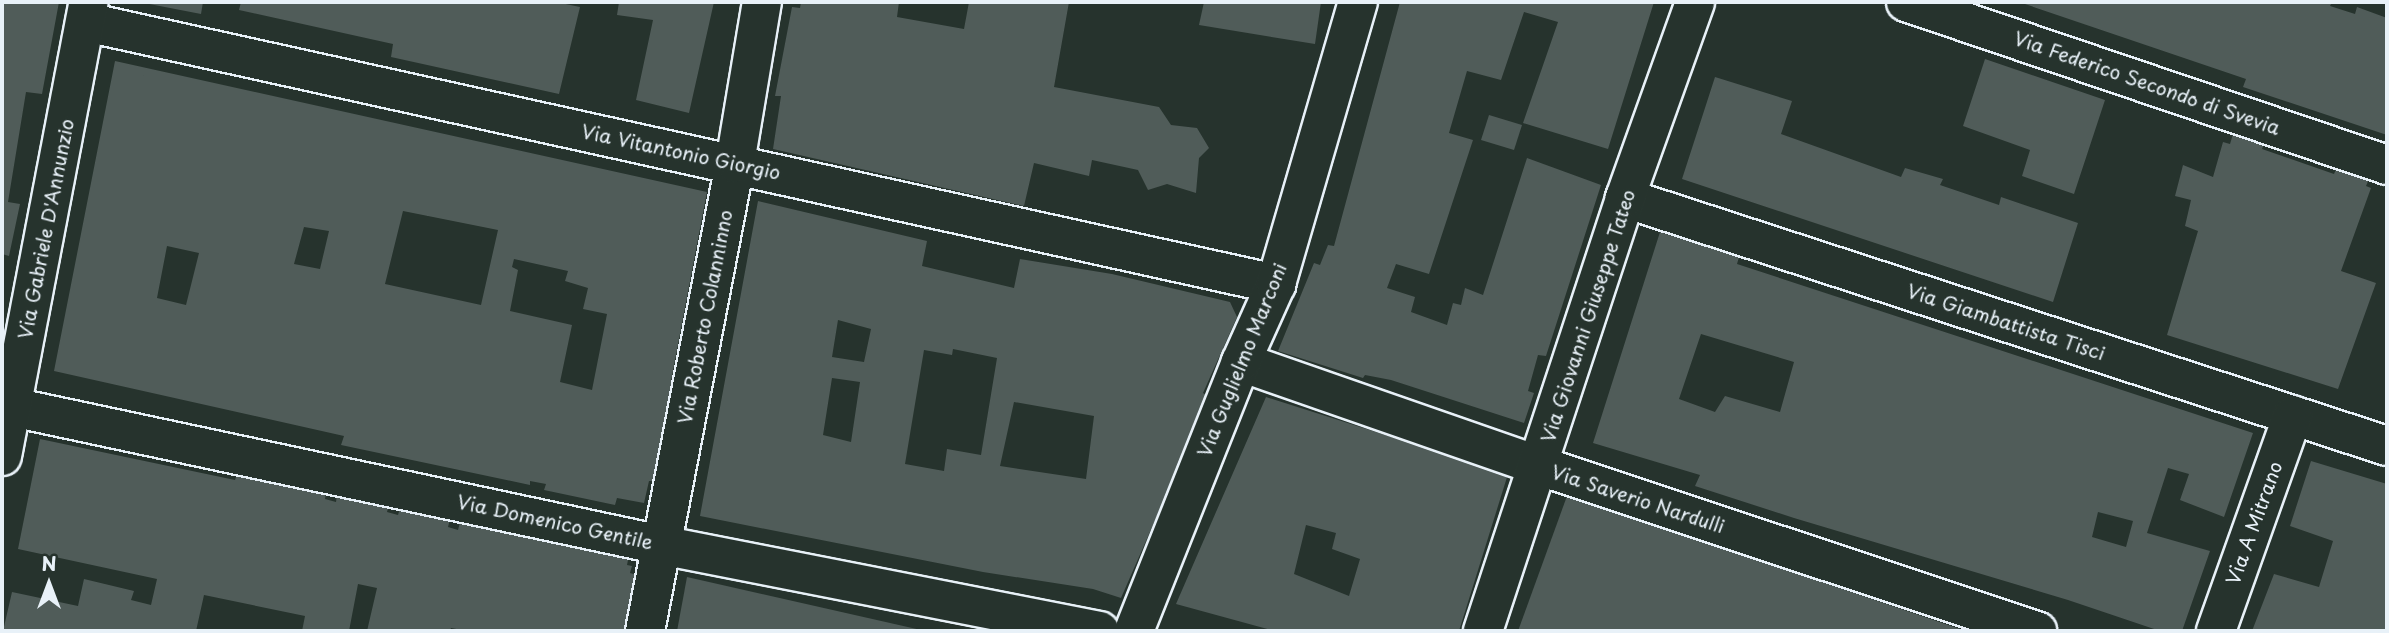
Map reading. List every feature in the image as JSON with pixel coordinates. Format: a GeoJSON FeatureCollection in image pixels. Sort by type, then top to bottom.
{"type":"FeatureCollection","features":[{"type":"Feature","properties":{"kind":"street","name":"Via Roberto Colanninno"},"geometry":{"type":"LineString","coordinates":[[645,631],[736,163],[762,2]]}},
{"type":"Feature","properties":{"kind":"street","name":"Via Guglielmo Marconi"},"geometry":{"type":"LineString","coordinates":[[1134,631],[1241,362],[1276,284],[1358,2]]}},
{"type":"Feature","properties":{"kind":"street","name":"Via Giovanni Giuseppe Tateo"},"geometry":{"type":"LineString","coordinates":[[1483,631],[1540,466],[1625,198],[1695,2]]}},
{"type":"Feature","properties":{"kind":"street","name":"Via Federico Secondo di Svevia"},"geometry":{"type":"LineString","coordinates":[[1906,2],[2387,165]]}},
{"type":"Feature","properties":{"kind":"street","name":"Via Vitantonio Giorgio"},"geometry":{"type":"LineString","coordinates":[[87,12],[736,163],[1276,284]]}},
{"type":"Feature","properties":{"kind":"street","name":"Via Gabriele D'Annunzio"},"geometry":{"type":"LineString","coordinates":[[2,456],[87,12]]}},
{"type":"Feature","properties":{"kind":"street","name":"Via Giambattista Tisci"},"geometry":{"type":"LineString","coordinates":[[1625,198],[2387,446]]}},
{"type":"Feature","properties":{"kind":"street","name":"Via Saverio Nardulli"},"geometry":{"type":"LineString","coordinates":[[1241,362],[1540,466],[2037,631]]}},
{"type":"Feature","properties":{"kind":"street","name":"Via Domenico Gentile"},"geometry":{"type":"LineString","coordinates":[[12,407],[661,545],[1100,631]]}},
{"type":"Feature","properties":{"kind":"street","name":"Via A Mitrano"},"geometry":{"type":"LineString","coordinates":[[2216,631],[2293,415]]}},
{"type":"Feature","properties":{"kind":"building"},"geometry":{"type":"Polygon","coordinates":[[[2,2],[59,2],[42,94],[26,92],[8,202],[20,204],[9,256],[2,254],[2,2]]]}},
{"type":"Feature","properties":{"kind":"building"},"geometry":{"type":"Polygon","coordinates":[[[139,2],[203,2],[201,14],[139,2]]]}},
{"type":"Feature","properties":{"kind":"building"},"geometry":{"type":"Polygon","coordinates":[[[241,2],[556,2],[580,7],[559,94],[391,57],[393,44],[239,10],[241,2]]]}},
{"type":"Feature","properties":{"kind":"building"},"geometry":{"type":"Polygon","coordinates":[[[619,2],[714,2],[689,113],[636,100],[653,20],[617,15],[619,2]]]}},
{"type":"Feature","properties":{"kind":"building"},"geometry":{"type":"Polygon","coordinates":[[[801,2],[899,2],[897,17],[964,29],[969,2],[1069,2],[1054,87],[1159,107],[1171,125],[1197,128],[1209,148],[1199,158],[1196,193],[1167,184],[1148,190],[1138,170],[1092,160],[1089,176],[1034,163],[1024,206],[773,149],[781,96],[775,96],[792,7],[800,8],[801,2]]]}},
{"type":"Feature","properties":{"kind":"building"},"geometry":{"type":"Polygon","coordinates":[[[1204,2],[1321,2],[1315,44],[1199,25],[1204,2]]]}},
{"type":"Feature","properties":{"kind":"building"},"geometry":{"type":"Polygon","coordinates":[[[1400,2],[1654,2],[1608,149],[1523,123],[1558,22],[1524,12],[1501,80],[1467,71],[1449,133],[1473,140],[1429,274],[1396,264],[1387,288],[1415,297],[1411,312],[1447,325],[1453,303],[1461,305],[1465,288],[1483,295],[1527,158],[1601,185],[1546,356],[1538,355],[1528,391],[1534,393],[1524,423],[1391,380],[1365,375],[1363,378],[1278,351],[1314,263],[1320,265],[1328,245],[1334,246],[1400,2]]]}},
{"type":"Feature","properties":{"kind":"building"},"geometry":{"type":"Polygon","coordinates":[[[2019,2],[2332,2],[2330,6],[2355,14],[2357,7],[2387,18],[2387,135],[2243,87],[2246,79],[2019,2]]]}},
{"type":"Feature","properties":{"kind":"building"},"geometry":{"type":"Polygon","coordinates":[[[1985,59],[2105,100],[2074,194],[2022,176],[2030,150],[1963,126],[1985,59]]]}},
{"type":"Feature","properties":{"kind":"building"},"geometry":{"type":"Polygon","coordinates":[[[115,61],[707,192],[671,381],[677,382],[655,481],[649,481],[644,503],[617,498],[615,505],[544,490],[546,484],[530,481],[530,485],[341,445],[344,436],[54,371],[115,61]],[[403,211],[385,284],[481,305],[498,230],[403,211]],[[304,227],[294,264],[320,269],[329,231],[304,227]],[[167,246],[157,298],[186,305],[199,253],[167,246]],[[514,259],[512,267],[518,270],[510,311],[572,325],[560,382],[592,390],[607,314],[583,309],[588,288],[565,281],[568,271],[514,259]]]}},
{"type":"Feature","properties":{"kind":"building"},"geometry":{"type":"Polygon","coordinates":[[[1715,77],[1792,101],[1781,134],[1901,177],[1905,168],[1943,179],[1940,185],[1999,205],[2001,197],[2078,223],[2053,302],[1682,179],[1715,77]]]}},
{"type":"Feature","properties":{"kind":"building"},"geometry":{"type":"Polygon","coordinates":[[[1489,115],[1522,125],[1514,150],[1481,140],[1489,115]]]}},
{"type":"Feature","properties":{"kind":"building"},"geometry":{"type":"Polygon","coordinates":[[[2233,134],[2264,144],[2262,149],[2334,174],[2337,167],[2369,179],[2366,186],[2371,188],[2341,271],[2376,283],[2338,389],[2167,335],[2198,231],[2185,226],[2191,200],[2175,196],[2183,165],[2213,177],[2223,142],[2230,144],[2233,134]]]}},
{"type":"Feature","properties":{"kind":"building"},"geometry":{"type":"Polygon","coordinates":[[[758,201],[927,241],[922,266],[1014,288],[1020,259],[1112,274],[1230,302],[1237,317],[1203,393],[1209,397],[1121,598],[1093,589],[983,572],[700,516],[758,201]],[[838,320],[832,357],[864,362],[871,329],[838,320]],[[953,349],[952,355],[924,350],[905,464],[944,471],[947,449],[981,455],[997,358],[953,349]],[[832,378],[823,435],[851,442],[860,382],[832,378]],[[1014,402],[1000,466],[1086,479],[1094,416],[1014,402]]]}},
{"type":"Feature","properties":{"kind":"building"},"geometry":{"type":"Polygon","coordinates":[[[1660,232],[1739,257],[1737,264],[2253,433],[2224,517],[2180,500],[2189,474],[2168,468],[2147,533],[2210,551],[2182,631],[2160,631],[2068,600],[1794,518],[1695,486],[1700,475],[1593,443],[1660,232]],[[1701,334],[1679,399],[1715,412],[1725,396],[1780,412],[1794,362],[1701,334]],[[2098,512],[2092,537],[2126,547],[2133,521],[2098,512]]]}},
{"type":"Feature","properties":{"kind":"building"},"geometry":{"type":"Polygon","coordinates":[[[1266,397],[1508,474],[1459,631],[1275,631],[1176,604],[1266,397]],[[1306,525],[1294,574],[1349,596],[1360,559],[1332,549],[1336,533],[1306,525]]]}},
{"type":"Feature","properties":{"kind":"building"},"geometry":{"type":"Polygon","coordinates":[[[40,439],[235,480],[237,474],[326,493],[325,499],[336,502],[337,494],[389,504],[387,512],[398,515],[400,508],[450,519],[448,527],[458,530],[461,518],[629,555],[627,565],[632,566],[630,573],[640,576],[627,631],[467,631],[451,628],[450,631],[367,631],[377,588],[358,584],[349,631],[302,631],[305,616],[204,595],[196,631],[3,631],[12,592],[78,606],[84,579],[134,591],[131,600],[151,605],[157,579],[18,549],[40,439]]]}},
{"type":"Feature","properties":{"kind":"building"},"geometry":{"type":"Polygon","coordinates":[[[2311,461],[2387,484],[2387,631],[2252,631],[2274,574],[2319,587],[2333,541],[2290,526],[2311,461]]]}},
{"type":"Feature","properties":{"kind":"building"},"geometry":{"type":"Polygon","coordinates":[[[1567,496],[1675,532],[1966,631],[1518,631],[1567,496]]]}},
{"type":"Feature","properties":{"kind":"building"},"geometry":{"type":"Polygon","coordinates":[[[687,577],[921,630],[921,631],[677,631],[687,577]]]}}]}
